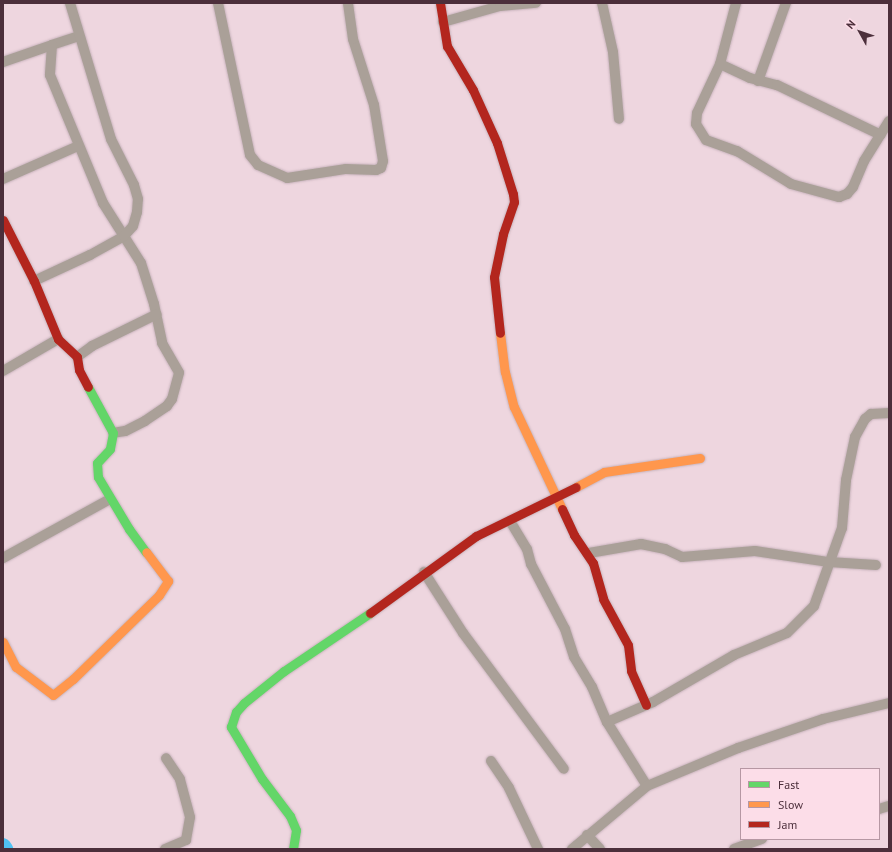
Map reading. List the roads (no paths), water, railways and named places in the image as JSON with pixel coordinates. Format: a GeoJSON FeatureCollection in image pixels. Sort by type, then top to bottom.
{"type":"FeatureCollection","features":[{"type":"Feature","properties":{"kind":"street"},"geometry":{"type":"LineString","coordinates":[[34,281],[77,262],[124,236],[133,226],[138,199],[130,173],[111,139],[70,3]]}},
{"type":"Feature","properties":{"kind":"street"},"geometry":{"type":"LineString","coordinates":[[218,3],[250,154],[258,165],[287,178],[346,169],[376,170],[381,168],[383,161],[374,106],[353,39],[348,3]]}},
{"type":"Feature","properties":{"kind":"street"},"geometry":{"type":"LineString","coordinates":[[440,3],[449,51],[473,90],[497,143],[513,194],[514,202],[503,234],[494,277],[505,372],[517,418],[557,497],[574,535],[589,553],[599,577],[603,598],[628,645],[631,671],[646,705]]}},
{"type":"Feature","properties":{"kind":"street"},"geometry":{"type":"LineString","coordinates":[[443,22],[500,6],[536,3]]}},
{"type":"Feature","properties":{"kind":"street"},"geometry":{"type":"LineString","coordinates":[[602,3],[613,52],[619,119]]}},
{"type":"Feature","properties":{"kind":"street"},"geometry":{"type":"LineString","coordinates":[[736,3],[720,64],[697,113],[699,131],[706,140],[737,151],[792,184],[825,195],[839,197],[847,194],[889,121]]}},
{"type":"Feature","properties":{"kind":"street"},"geometry":{"type":"LineString","coordinates":[[758,81],[786,3]]}},
{"type":"Feature","properties":{"kind":"street"},"geometry":{"type":"LineString","coordinates":[[3,62],[79,36]]}},
{"type":"Feature","properties":{"kind":"street"},"geometry":{"type":"LineString","coordinates":[[52,45],[50,75],[78,146],[103,203],[141,263],[157,314],[162,343],[179,373],[172,399],[160,412],[125,432],[113,433]]}},
{"type":"Feature","properties":{"kind":"street"},"geometry":{"type":"LineString","coordinates":[[720,64],[758,81],[777,85],[881,135]]}},
{"type":"Feature","properties":{"kind":"street"},"geometry":{"type":"LineString","coordinates":[[3,179],[78,146]]}},
{"type":"Feature","properties":{"kind":"street"},"geometry":{"type":"LineString","coordinates":[[3,220],[34,281],[49,321],[58,339],[77,357],[79,370],[113,433],[110,449],[96,468],[110,499],[133,535],[166,576],[168,581],[163,590],[77,676],[53,695],[16,667],[3,642]]}},
{"type":"Feature","properties":{"kind":"street"},"geometry":{"type":"LineString","coordinates":[[77,357],[92,346],[157,314]]}},
{"type":"Feature","properties":{"kind":"street"},"geometry":{"type":"LineString","coordinates":[[3,371],[58,339]]}},
{"type":"Feature","properties":{"kind":"street"},"geometry":{"type":"LineString","coordinates":[[607,722],[646,705],[734,655],[787,633],[819,599],[829,562],[842,528],[846,480],[857,432],[871,414],[889,413]]}},
{"type":"Feature","properties":{"kind":"street"},"geometry":{"type":"LineString","coordinates":[[294,849],[296,830],[290,816],[247,757],[231,727],[232,719],[244,703],[284,671],[348,630],[424,572],[476,536],[510,522],[604,472],[700,458]]}},
{"type":"Feature","properties":{"kind":"street"},"geometry":{"type":"LineString","coordinates":[[3,558],[110,499]]}},
{"type":"Feature","properties":{"kind":"street"},"geometry":{"type":"LineString","coordinates":[[510,522],[527,549],[531,564],[565,629],[574,656],[592,687],[607,722],[647,786]]}},
{"type":"Feature","properties":{"kind":"street"},"geometry":{"type":"LineString","coordinates":[[589,553],[641,544],[665,549],[682,557],[755,551],[829,562],[876,565]]}},
{"type":"Feature","properties":{"kind":"street"},"geometry":{"type":"LineString","coordinates":[[424,572],[463,633],[564,769]]}},
{"type":"Feature","properties":{"kind":"street"},"geometry":{"type":"LineString","coordinates":[[572,849],[647,786],[738,748],[823,719],[889,703]]}},
{"type":"Feature","properties":{"kind":"street"},"geometry":{"type":"LineString","coordinates":[[165,849],[186,840],[190,817],[180,779],[166,758]]}},
{"type":"Feature","properties":{"kind":"street"},"geometry":{"type":"LineString","coordinates":[[491,761],[509,788],[538,849]]}},
{"type":"Feature","properties":{"kind":"street"},"geometry":{"type":"LineString","coordinates":[[587,835],[600,849]]}},
{"type":"Feature","properties":{"kind":"street"},"geometry":{"type":"LineString","coordinates":[[734,849],[759,840]]}}]}
